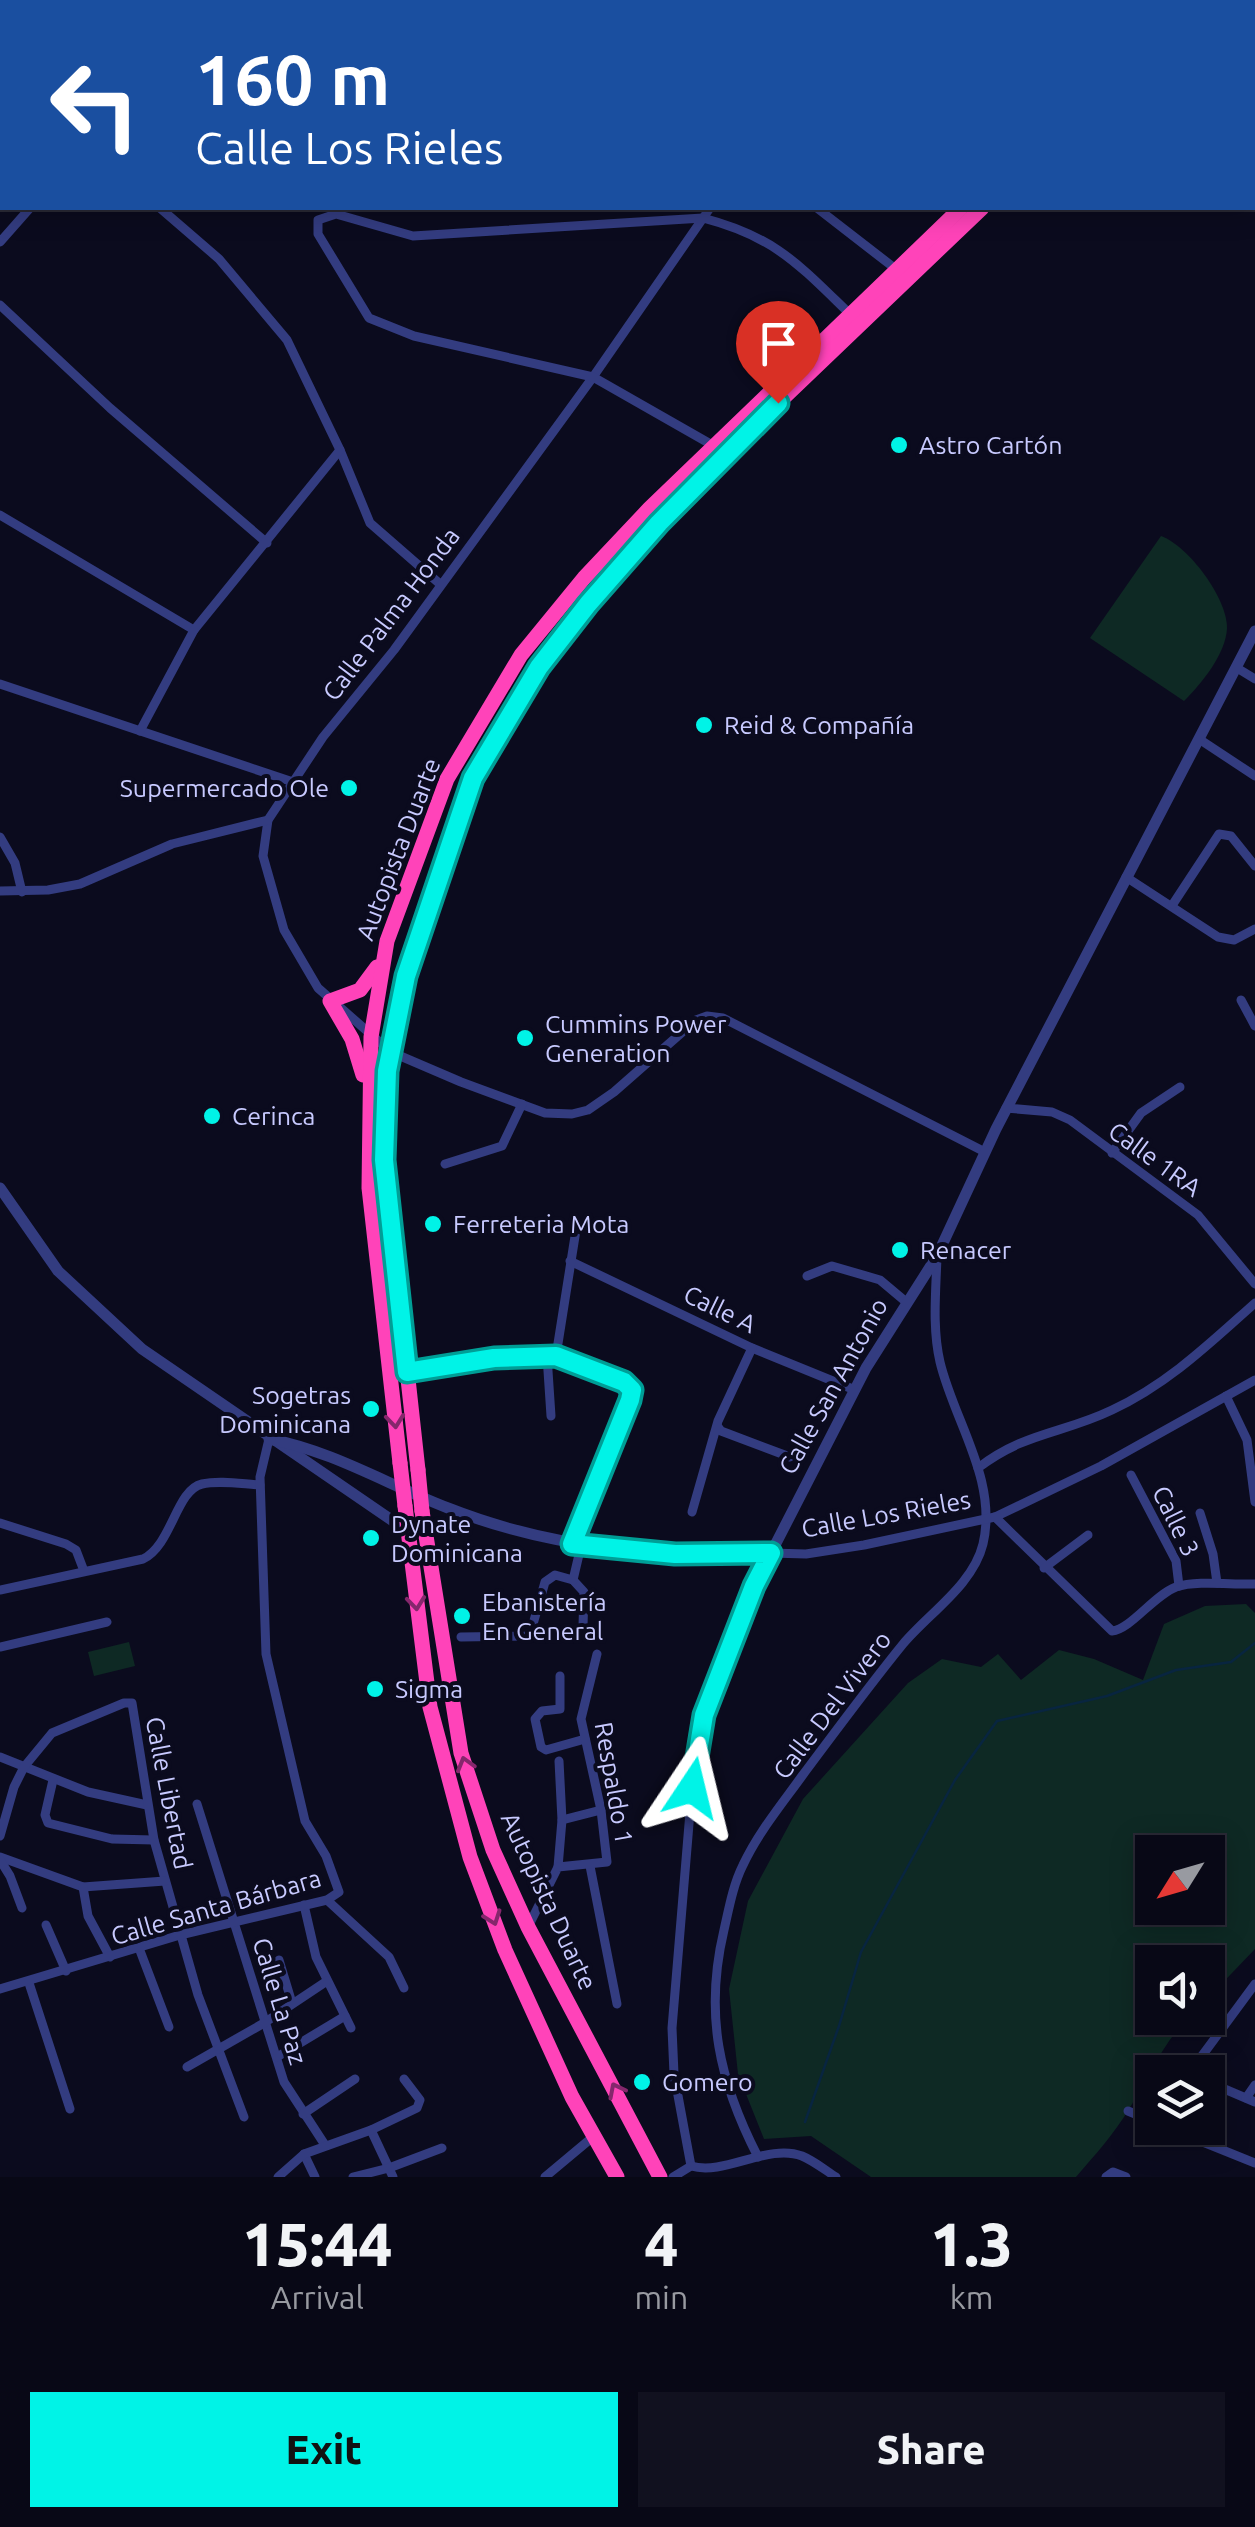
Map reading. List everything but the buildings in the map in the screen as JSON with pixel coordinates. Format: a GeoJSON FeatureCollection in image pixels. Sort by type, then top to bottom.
{"type":"FeatureCollection","features":[{"type":"Feature","properties":{"kind":"highway","name":"Autopista Duarte"},"geometry":{"type":"LineString","coordinates":[[421,1507],[400,1463],[369,1188],[368,1095],[371,1036],[382,960],[447,779],[521,655],[584,578],[958,210]]}},
{"type":"Feature","properties":{"kind":"highway","name":"Autopista Duarte"},"geometry":{"type":"LineString","coordinates":[[660,2177],[528,1927],[493,1850],[462,1753],[421,1507],[384,1160],[387,1071],[406,976],[473,778],[539,667],[659,523],[980,210]]}},
{"type":"Feature","properties":{"kind":"highway"},"geometry":{"type":"LineString","coordinates":[[368,1095],[352,1039],[330,1001],[360,990],[382,960]]}},
{"type":"Feature","properties":{"kind":"highway","name":"Autopista Duarte"},"geometry":{"type":"LineString","coordinates":[[421,1507],[409,1532],[420,1640],[430,1707],[470,1857],[505,1950],[572,2097],[617,2177]]}},
{"type":"Feature","properties":{"kind":"street"},"geometry":{"type":"LineString","coordinates":[[0,242],[28,210]]}},
{"type":"Feature","properties":{"kind":"street"},"geometry":{"type":"LineString","coordinates":[[162,210],[219,259],[287,340],[370,523],[440,584]]}},
{"type":"Feature","properties":{"kind":"street","name":"Calle Palma Honda"},"geometry":{"type":"LineString","coordinates":[[268,820],[322,737],[394,650],[593,377],[709,210]]}},
{"type":"Feature","properties":{"kind":"street"},"geometry":{"type":"LineString","coordinates":[[820,210],[896,270]]}},
{"type":"Feature","properties":{"kind":"street"},"geometry":{"type":"LineString","coordinates":[[714,446],[593,377],[414,336],[369,318],[318,234],[318,220],[336,214],[413,236],[703,218],[740,227],[788,254],[851,316]]}},
{"type":"Feature","properties":{"kind":"street"},"geometry":{"type":"LineString","coordinates":[[0,306],[110,408],[267,543]]}},
{"type":"Feature","properties":{"kind":"street"},"geometry":{"type":"LineString","coordinates":[[140,731],[194,630],[340,450]]}},
{"type":"Feature","properties":{"kind":"street"},"geometry":{"type":"LineString","coordinates":[[0,515],[194,630]]}},
{"type":"Feature","properties":{"kind":"street","name":"Calle San Antonio"},"geometry":{"type":"LineString","coordinates":[[691,2166],[674,2074],[672,2028],[692,1788],[704,1715],[754,1586],[817,1458],[906,1300],[937,1256],[1006,1108],[1255,631]]}},
{"type":"Feature","properties":{"kind":"street"},"geometry":{"type":"LineString","coordinates":[[1237,668],[1255,680]]}},
{"type":"Feature","properties":{"kind":"street"},"geometry":{"type":"LineString","coordinates":[[0,684],[293,782]]}},
{"type":"Feature","properties":{"kind":"street"},"geometry":{"type":"LineString","coordinates":[[1199,739],[1255,776]]}},
{"type":"Feature","properties":{"kind":"street"},"geometry":{"type":"LineString","coordinates":[[0,891],[80,884],[172,844],[268,820],[263,856],[284,930],[318,988],[391,1052],[545,1113],[572,1114],[588,1110],[614,1092],[696,1020],[708,1016],[723,1018],[985,1152]]}},
{"type":"Feature","properties":{"kind":"street"},"geometry":{"type":"LineString","coordinates":[[1172,904],[1220,834],[1232,836],[1255,866]]}},
{"type":"Feature","properties":{"kind":"street"},"geometry":{"type":"LineString","coordinates":[[0,837],[15,863],[22,892]]}},
{"type":"Feature","properties":{"kind":"street"},"geometry":{"type":"LineString","coordinates":[[1126,877],[1226,940],[1244,937],[1255,929]]}},
{"type":"Feature","properties":{"kind":"street"},"geometry":{"type":"LineString","coordinates":[[1241,1000],[1255,1026]]}},
{"type":"Feature","properties":{"kind":"street"},"geometry":{"type":"LineString","coordinates":[[1112,1152],[1142,1112],[1180,1087]]}},
{"type":"Feature","properties":{"kind":"street"},"geometry":{"type":"LineString","coordinates":[[446,1164],[502,1146],[522,1104]]}},
{"type":"Feature","properties":{"kind":"street","name":"Calle 1RA"},"geometry":{"type":"LineString","coordinates":[[1006,1108],[1052,1112],[1070,1120],[1198,1215],[1255,1284]]}},
{"type":"Feature","properties":{"kind":"street"},"geometry":{"type":"LineString","coordinates":[[0,1188],[58,1271],[142,1350],[409,1532]]}},
{"type":"Feature","properties":{"kind":"street"},"geometry":{"type":"LineString","coordinates":[[551,1416],[552,1356],[576,1230]]}},
{"type":"Feature","properties":{"kind":"street"},"geometry":{"type":"LineString","coordinates":[[937,1256],[935,1328],[940,1359],[978,1468],[990,1518],[1115,1632],[1148,1604],[1179,1586],[1255,1584]]}},
{"type":"Feature","properties":{"kind":"street","name":"Calle A"},"geometry":{"type":"LineString","coordinates":[[570,1261],[752,1348],[855,1390]]}},
{"type":"Feature","properties":{"kind":"street"},"geometry":{"type":"LineString","coordinates":[[807,1276],[832,1266],[880,1280],[906,1300]]}},
{"type":"Feature","properties":{"kind":"street"},"geometry":{"type":"LineString","coordinates":[[978,1468],[1020,1441],[1087,1422],[1159,1385],[1255,1303]]}},
{"type":"Feature","properties":{"kind":"street"},"geometry":{"type":"LineString","coordinates":[[692,1512],[718,1427],[752,1348]]}},
{"type":"Feature","properties":{"kind":"street"},"geometry":{"type":"LineString","coordinates":[[407,1372],[494,1358],[552,1356],[624,1382],[632,1390],[576,1545],[573,1580]]}},
{"type":"Feature","properties":{"kind":"street","name":"Calle Los Rieles"},"geometry":{"type":"LineString","coordinates":[[270,1439],[360,1468],[421,1507],[576,1545],[675,1554],[806,1554],[990,1518],[1102,1466],[1255,1380]]}},
{"type":"Feature","properties":{"kind":"street"},"geometry":{"type":"LineString","coordinates":[[1226,1396],[1251,1444],[1255,1502]]}},
{"type":"Feature","properties":{"kind":"street"},"geometry":{"type":"LineString","coordinates":[[718,1427],[790,1457]]}},
{"type":"Feature","properties":{"kind":"street","name":"Calle Santa Bárbara"},"geometry":{"type":"LineString","coordinates":[[0,1989],[180,1935],[327,1900],[339,1892],[326,1856],[305,1821],[266,1654],[260,1485],[261,1464],[270,1439]]}},
{"type":"Feature","properties":{"kind":"street","name":"Calle 3"},"geometry":{"type":"LineString","coordinates":[[1131,1475],[1176,1561],[1179,1586]]}},
{"type":"Feature","properties":{"kind":"street"},"geometry":{"type":"LineString","coordinates":[[0,1590],[153,1554],[196,1486],[260,1485]]}},
{"type":"Feature","properties":{"kind":"street"},"geometry":{"type":"LineString","coordinates":[[1200,1514],[1217,1583]]}},
{"type":"Feature","properties":{"kind":"street","name":"Calle Del Vivero"},"geometry":{"type":"LineString","coordinates":[[758,2157],[723,2076],[714,2012],[720,1944],[736,1884],[743,1865],[774,1815],[844,1718],[902,1645],[974,1566],[990,1518]]}},
{"type":"Feature","properties":{"kind":"street"},"geometry":{"type":"LineString","coordinates":[[0,1523],[66,1544],[76,1550],[84,1570]]}},
{"type":"Feature","properties":{"kind":"street"},"geometry":{"type":"LineString","coordinates":[[1044,1568],[1088,1536]]}},
{"type":"Feature","properties":{"kind":"street"},"geometry":{"type":"LineString","coordinates":[[461,1636],[527,1636],[549,1576],[573,1580],[584,1592],[583,1626]]}},
{"type":"Feature","properties":{"kind":"street"},"geometry":{"type":"LineString","coordinates":[[0,1647],[107,1622]]}},
{"type":"Feature","properties":{"kind":"street","name":"Respaldo 1"},"geometry":{"type":"LineString","coordinates":[[590,1866],[607,1862],[582,1708],[598,1654]]}},
{"type":"Feature","properties":{"kind":"street"},"geometry":{"type":"LineString","coordinates":[[560,1676],[560,1709],[542,1711],[536,1718],[541,1746],[546,1750],[586,1739]]}},
{"type":"Feature","properties":{"kind":"street","name":"Calle Libertad"},"geometry":{"type":"LineString","coordinates":[[24,1767],[52,1733],[132,1703],[154,1840],[217,2050],[244,2117]]}},
{"type":"Feature","properties":{"kind":"street"},"geometry":{"type":"LineString","coordinates":[[0,1757],[54,1780],[116,1800],[146,1805]]}},
{"type":"Feature","properties":{"kind":"street"},"geometry":{"type":"LineString","coordinates":[[528,1927],[558,1868],[562,1820],[559,1761]]}},
{"type":"Feature","properties":{"kind":"street"},"geometry":{"type":"LineString","coordinates":[[0,1836],[24,1767]]}},
{"type":"Feature","properties":{"kind":"street"},"geometry":{"type":"LineString","coordinates":[[54,1780],[45,1816],[48,1823],[112,1839],[154,1840]]}},
{"type":"Feature","properties":{"kind":"street","name":"Calle La Paz"},"geometry":{"type":"LineString","coordinates":[[197,1804],[284,2082],[324,2144]]}},
{"type":"Feature","properties":{"kind":"street"},"geometry":{"type":"LineString","coordinates":[[562,1820],[601,1810]]}},
{"type":"Feature","properties":{"kind":"street"},"geometry":{"type":"LineString","coordinates":[[0,1858],[83,1888],[166,1881]]}},
{"type":"Feature","properties":{"kind":"street"},"geometry":{"type":"LineString","coordinates":[[0,1858],[22,1908]]}},
{"type":"Feature","properties":{"kind":"street"},"geometry":{"type":"LineString","coordinates":[[558,1868],[590,1866],[617,2004]]}},
{"type":"Feature","properties":{"kind":"street"},"geometry":{"type":"LineString","coordinates":[[83,1888],[88,1916],[110,1957]]}},
{"type":"Feature","properties":{"kind":"street"},"geometry":{"type":"LineString","coordinates":[[327,1900],[390,1957],[404,1988]]}},
{"type":"Feature","properties":{"kind":"street"},"geometry":{"type":"LineString","coordinates":[[304,1905],[316,1957],[351,2028]]}},
{"type":"Feature","properties":{"kind":"street"},"geometry":{"type":"LineString","coordinates":[[46,1925],[66,1971]]}},
{"type":"Feature","properties":{"kind":"street"},"geometry":{"type":"LineString","coordinates":[[139,1948],[169,2027]]}},
{"type":"Feature","properties":{"kind":"street"},"geometry":{"type":"LineString","coordinates":[[279,1960],[292,2003]]}},
{"type":"Feature","properties":{"kind":"street"},"geometry":{"type":"LineString","coordinates":[[187,2067],[264,2023],[326,1981]]}},
{"type":"Feature","properties":{"kind":"street"},"geometry":{"type":"LineString","coordinates":[[30,1983],[70,2109]]}},
{"type":"Feature","properties":{"kind":"street"},"geometry":{"type":"LineString","coordinates":[[1200,2055],[1255,1984]]}},
{"type":"Feature","properties":{"kind":"street"},"geometry":{"type":"LineString","coordinates":[[276,2058],[345,2016]]}},
{"type":"Feature","properties":{"kind":"street"},"geometry":{"type":"LineString","coordinates":[[303,2114],[355,2080]]}},
{"type":"Feature","properties":{"kind":"street"},"geometry":{"type":"LineString","coordinates":[[278,2177],[304,2154],[371,2130],[420,2104],[404,2080]]}},
{"type":"Feature","properties":{"kind":"street"},"geometry":{"type":"LineString","coordinates":[[1225,2089],[1250,2100],[1255,2085]]}},
{"type":"Feature","properties":{"kind":"street"},"geometry":{"type":"LineString","coordinates":[[1128,2111],[1135,2114]]}},
{"type":"Feature","properties":{"kind":"street"},"geometry":{"type":"LineString","coordinates":[[371,2130],[391,2173]]}},
{"type":"Feature","properties":{"kind":"street"},"geometry":{"type":"LineString","coordinates":[[545,2177],[594,2136]]}},
{"type":"Feature","properties":{"kind":"street"},"geometry":{"type":"LineString","coordinates":[[1210,2145],[1255,2163]]}},
{"type":"Feature","properties":{"kind":"street"},"geometry":{"type":"LineString","coordinates":[[353,2177],[391,2173],[442,2148]]}},
{"type":"Feature","properties":{"kind":"street"},"geometry":{"type":"LineString","coordinates":[[304,2154],[314,2177]]}},
{"type":"Feature","properties":{"kind":"street"},"geometry":{"type":"LineString","coordinates":[[673,2177],[691,2166],[704,2170],[758,2157],[799,2155],[836,2177]]}},
{"type":"Feature","properties":{"kind":"street"},"geometry":{"type":"LineString","coordinates":[[1107,2175],[1126,2177]]}},
{"type":"Feature","properties":{"kind":"green space"},"geometry":{"type":"Polygon","coordinates":[[[1161,536],[1183,550],[1204,574],[1220,602],[1227,628],[1217,658],[1184,701],[1090,638],[1161,536]]]}},
{"type":"Feature","properties":{"kind":"green space"},"geometry":{"type":"Polygon","coordinates":[[[1246,1604],[1255,1613],[1255,1949],[1225,1980],[1225,1945],[1135,1945],[1135,2035],[1174,2035],[1161,2055],[1135,2055],[1135,2098],[1076,2177],[871,2177],[811,2136],[764,2139],[738,2074],[729,1989],[748,1901],[803,1799],[908,1683],[942,1659],[981,1667],[998,1654],[1021,1680],[1059,1650],[1094,1659],[1143,1680],[1164,1624],[1205,1606],[1246,1604]]]}},
{"type":"Feature","properties":{"kind":"green space"},"geometry":{"type":"Polygon","coordinates":[[[129,1642],[135,1666],[94,1676],[88,1652],[129,1642]]]}},
{"type":"Feature","properties":{"kind":"waterway"},"geometry":{"type":"LineString","coordinates":[[805,2122],[861,1952],[955,1780],[997,1721],[1107,1696],[1176,1670],[1231,1662],[1255,1643]]}},
{"type":"Feature","properties":{"kind":"place","name":"Astro Cartón"},"geometry":{"type":"Point","coordinates":[899,445]}},
{"type":"Feature","properties":{"kind":"place","name":"Reid & Compañía"},"geometry":{"type":"Point","coordinates":[704,725]}},
{"type":"Feature","properties":{"kind":"place","name":"Supermercado Ole"},"geometry":{"type":"Point","coordinates":[349,788]}},
{"type":"Feature","properties":{"kind":"place","name":"Cummins Power Generation"},"geometry":{"type":"Point","coordinates":[525,1038]}},
{"type":"Feature","properties":{"kind":"place","name":"Cerinca"},"geometry":{"type":"Point","coordinates":[212,1116]}},
{"type":"Feature","properties":{"kind":"place","name":"Ferreteria Mota"},"geometry":{"type":"Point","coordinates":[433,1224]}},
{"type":"Feature","properties":{"kind":"place","name":"Renacer"},"geometry":{"type":"Point","coordinates":[900,1250]}},
{"type":"Feature","properties":{"kind":"place","name":"Sogetras Dominicana"},"geometry":{"type":"Point","coordinates":[371,1409]}},
{"type":"Feature","properties":{"kind":"place","name":"Dynate Dominicana"},"geometry":{"type":"Point","coordinates":[371,1538]}},
{"type":"Feature","properties":{"kind":"place","name":"Ebanistería En General"},"geometry":{"type":"Point","coordinates":[462,1616]}},
{"type":"Feature","properties":{"kind":"place","name":"Sigma"},"geometry":{"type":"Point","coordinates":[375,1689]}},
{"type":"Feature","properties":{"kind":"place","name":"Gomero"},"geometry":{"type":"Point","coordinates":[642,2082]}},
{"type":"Feature","properties":{"kind":"route"},"geometry":{"type":"LineString","coordinates":[[692,1788],[704,1715],[754,1586],[771,1553],[675,1554],[572,1544],[630,1400],[632,1390],[624,1382],[556,1356],[494,1358],[407,1372],[384,1160],[387,1071],[406,976],[473,778],[539,667],[588,604],[659,523],[778,403]]}}]}
